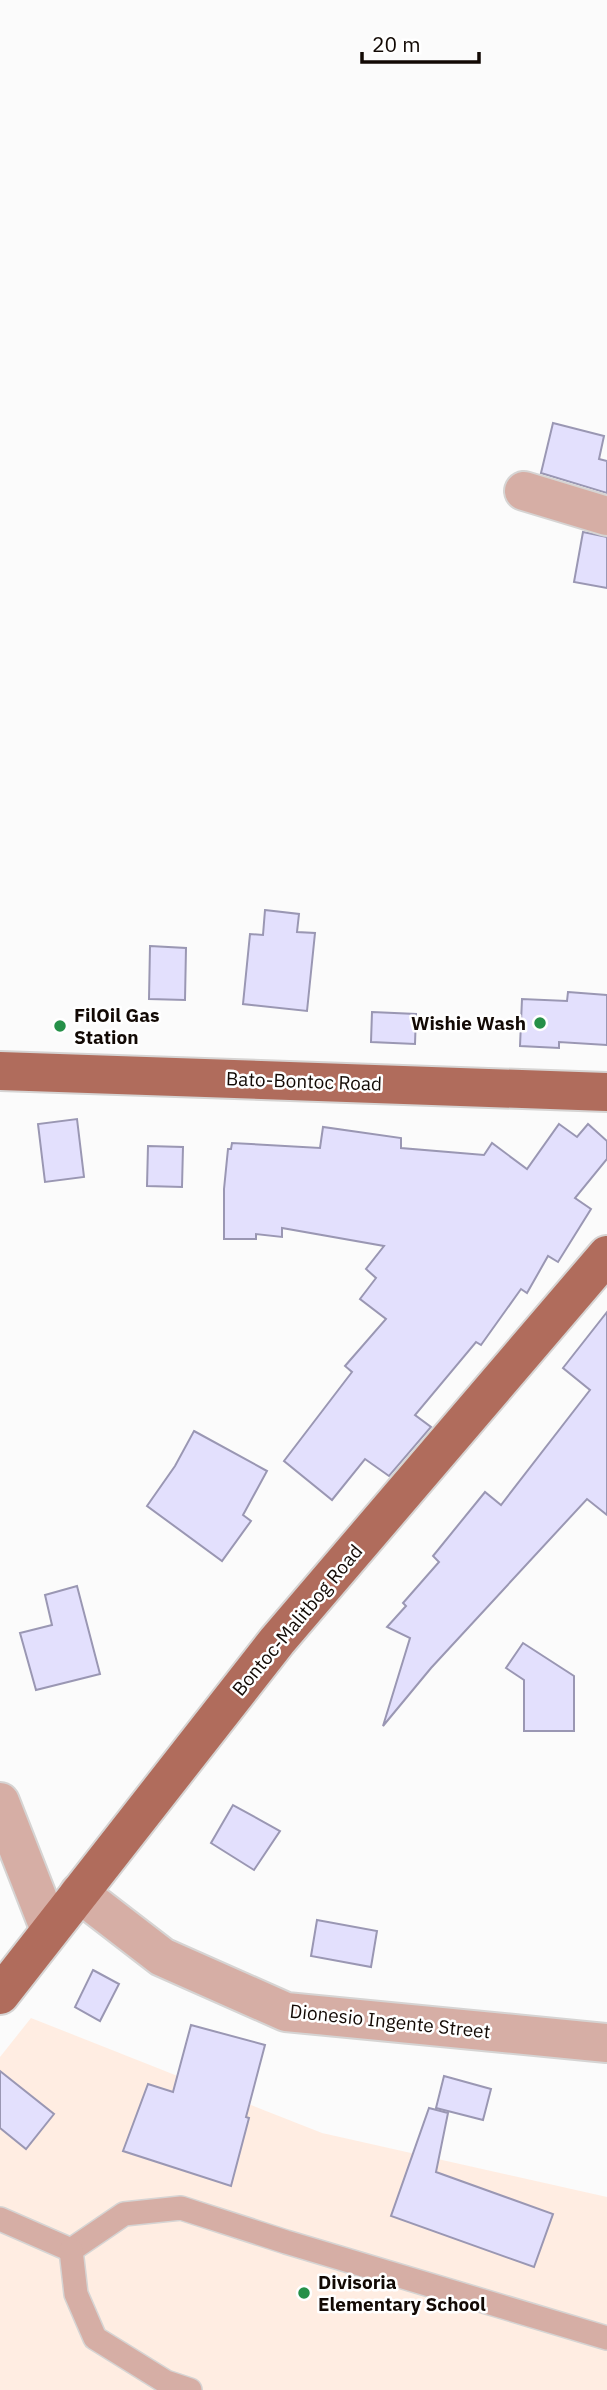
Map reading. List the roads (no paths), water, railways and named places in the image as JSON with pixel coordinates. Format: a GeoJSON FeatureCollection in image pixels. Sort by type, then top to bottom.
{"type":"FeatureCollection","features":[{"type":"Feature","properties":{"kind":"main road","name":"Bato-Bontoc Road"},"geometry":{"type":"LineString","coordinates":[[0,1071],[607,1092]]}},
{"type":"Feature","properties":{"kind":"main road","name":"Bontoc-Malitbog Road"},"geometry":{"type":"LineString","coordinates":[[0,1995],[277,1640],[607,1255]]}},
{"type":"Feature","properties":{"kind":"street"},"geometry":{"type":"LineString","coordinates":[[524,491],[607,516]]}},
{"type":"Feature","properties":{"kind":"street"},"geometry":{"type":"LineString","coordinates":[[0,1802],[50,1930]]}},
{"type":"Feature","properties":{"kind":"street","name":"Dionesio Ingente Street"},"geometry":{"type":"LineString","coordinates":[[79,1893],[162,1957],[286,2012],[607,2043]]}},
{"type":"Feature","properties":{"kind":"lane"},"geometry":{"type":"LineString","coordinates":[[71,2250],[124,2214],[181,2208],[607,2338]]}},
{"type":"Feature","properties":{"kind":"lane"},"geometry":{"type":"LineString","coordinates":[[0,2219],[71,2250]]}},
{"type":"Feature","properties":{"kind":"lane"},"geometry":{"type":"LineString","coordinates":[[71,2250],[76,2294],[95,2338],[166,2382],[190,2390]]}},
{"type":"Feature","properties":{"kind":"place","name":"Wishie Wash"},"geometry":{"type":"Point","coordinates":[540,1023]}},
{"type":"Feature","properties":{"kind":"place","name":"FilOil Gas Station"},"geometry":{"type":"Point","coordinates":[60,1026]}},
{"type":"Feature","properties":{"kind":"place","name":"Divisoria Elementary School"},"geometry":{"type":"Point","coordinates":[304,2293]}}]}
